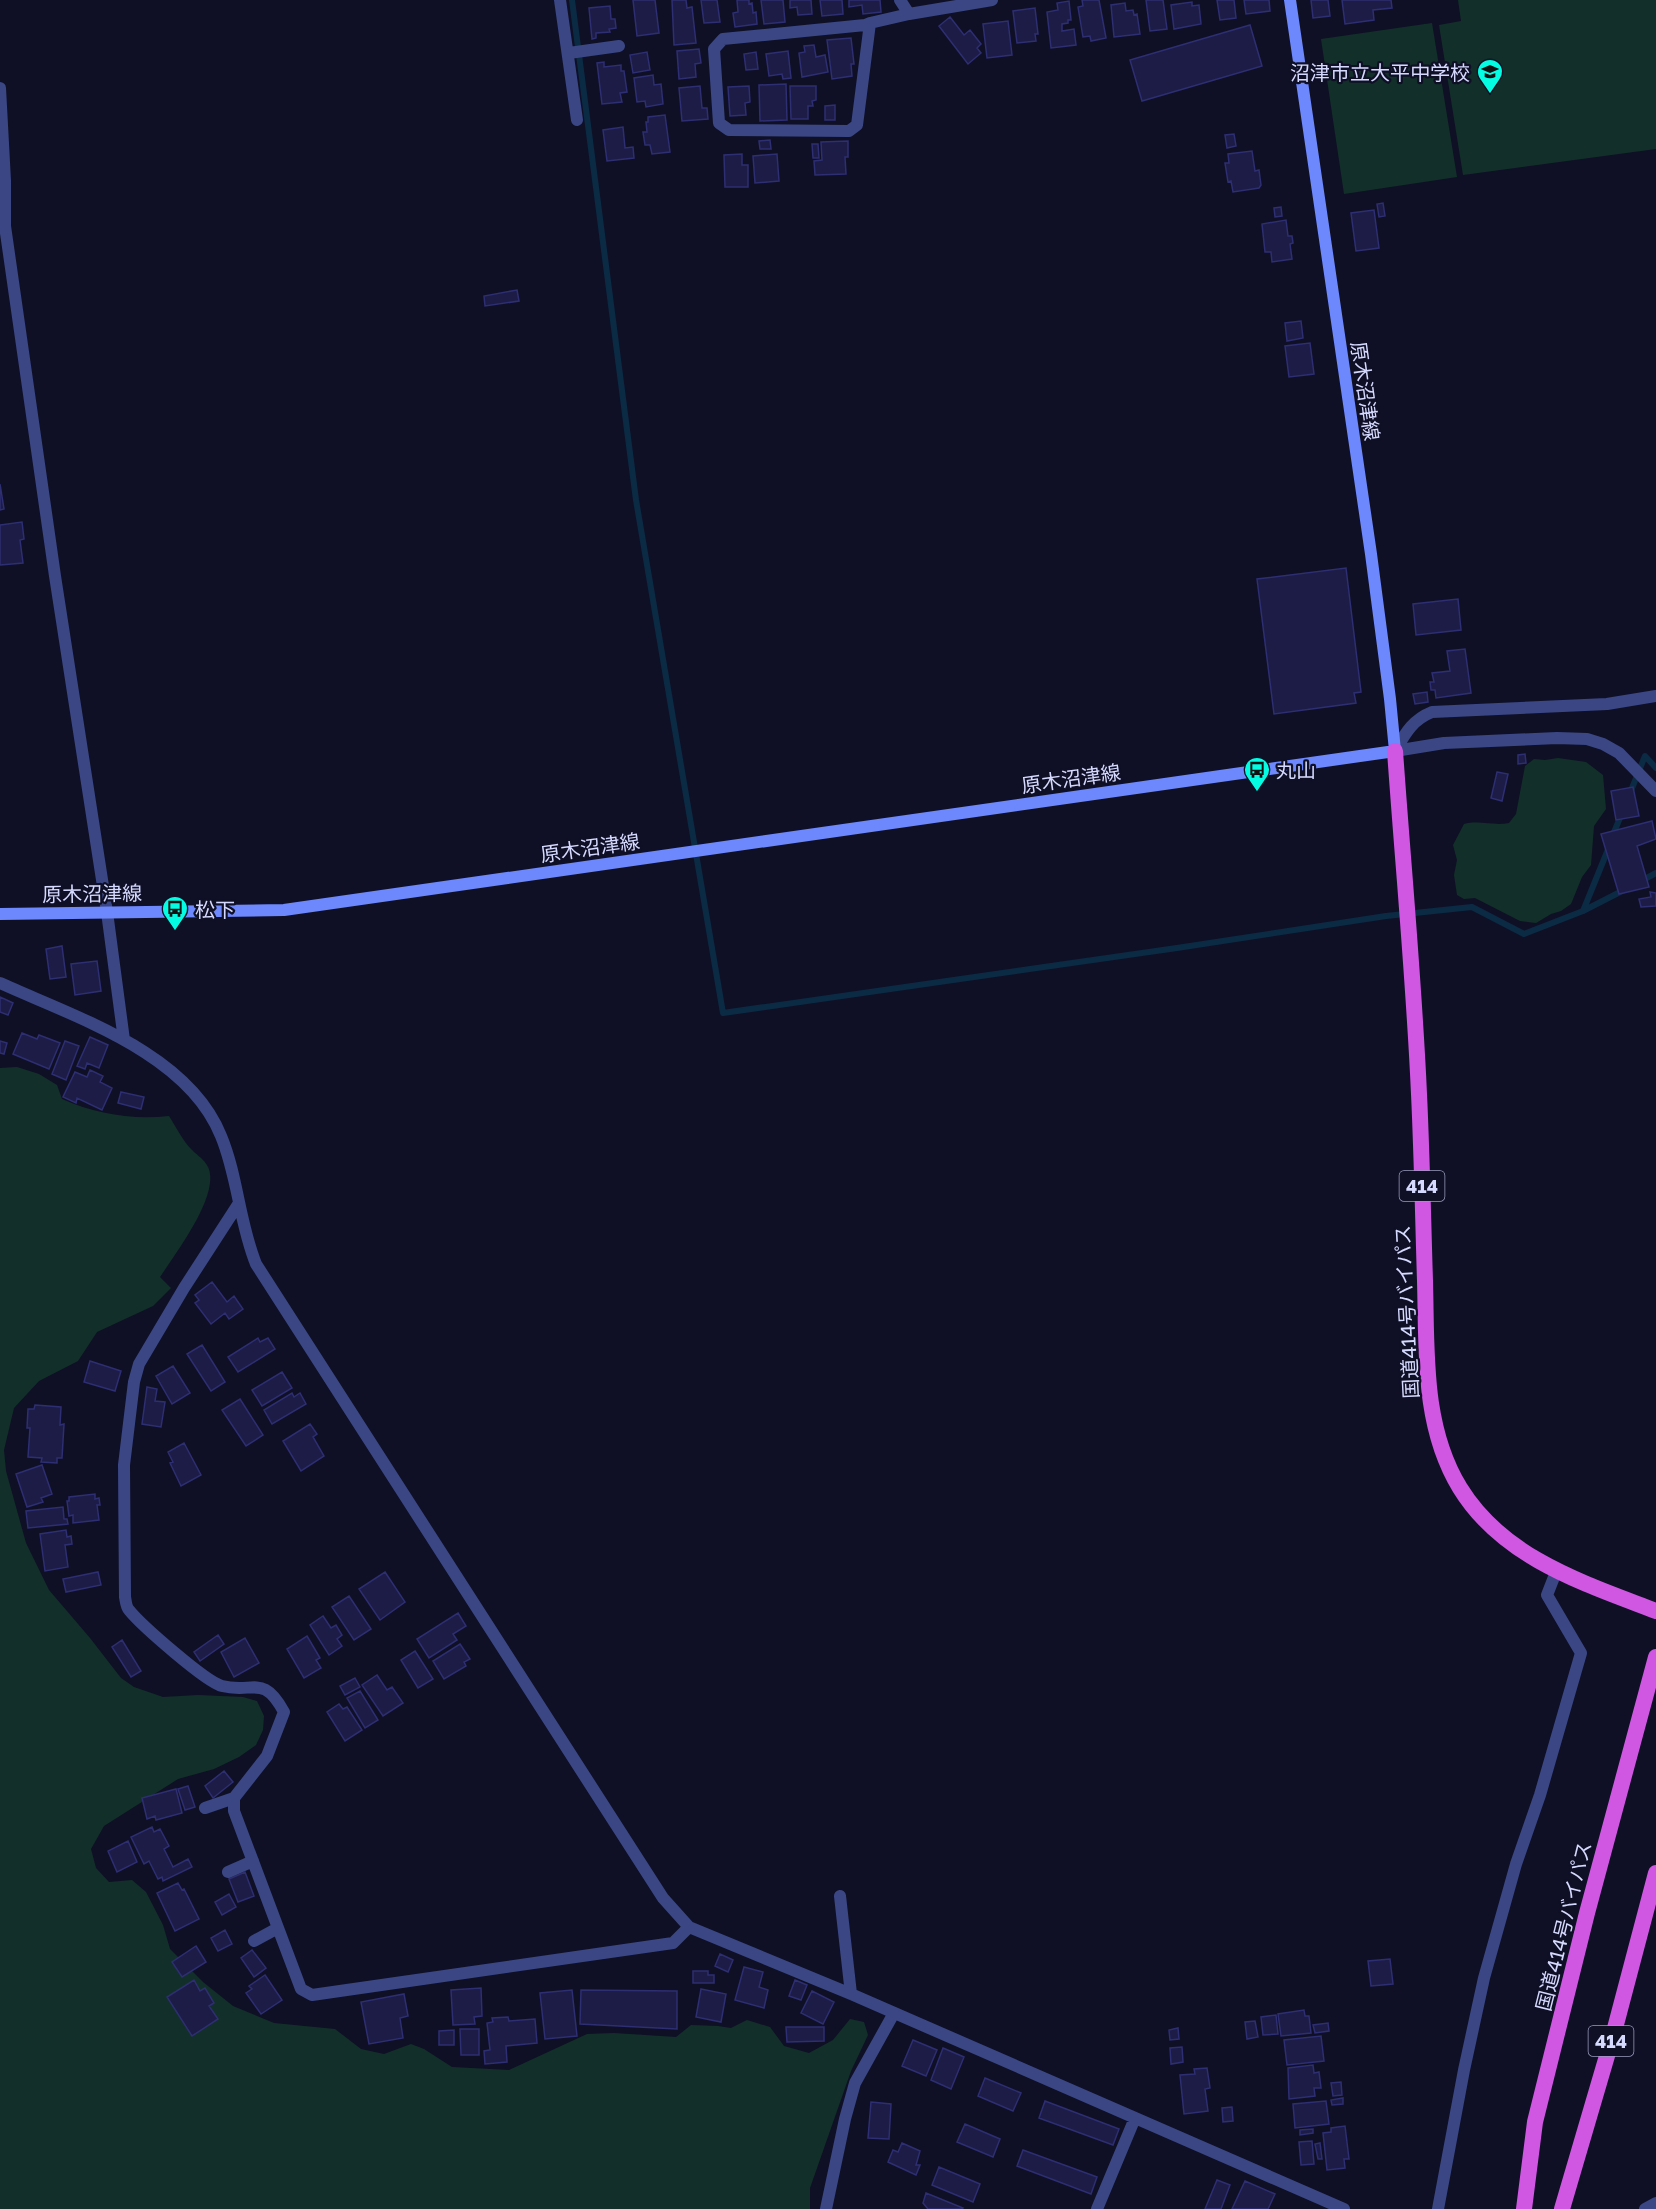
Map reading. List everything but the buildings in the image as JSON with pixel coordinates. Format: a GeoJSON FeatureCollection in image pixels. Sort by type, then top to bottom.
{"type":"FeatureCollection","features":[{"type":"Feature","properties":{"kind":"highway","name":"国道414号バイパス"},"geometry":{"type":"LineString","coordinates":[[1395,751],[1419,1093],[1429,1389],[1441,1448],[1460,1488],[1483,1517],[1507,1539],[1556,1572],[1656,1611]]}},
{"type":"Feature","properties":{"kind":"highway","name":"国道414号バイパス"},"geometry":{"type":"LineString","coordinates":[[1524,2209],[1535,2122],[1587,1913],[1656,1657]]}},
{"type":"Feature","properties":{"kind":"highway","name":"414"},"geometry":{"type":"LineString","coordinates":[[1562,2209],[1614,2032],[1656,1873]]}},
{"type":"Feature","properties":{"kind":"main road","name":"原木沼津線"},"geometry":{"type":"LineString","coordinates":[[0,914],[284,910],[1395,751],[1371,554],[1290,0]]}},
{"type":"Feature","properties":{"kind":"street"},"geometry":{"type":"LineString","coordinates":[[560,0],[577,120]]}},
{"type":"Feature","properties":{"kind":"street"},"geometry":{"type":"LineString","coordinates":[[900,0],[909,14]]}},
{"type":"Feature","properties":{"kind":"street"},"geometry":{"type":"LineString","coordinates":[[870,23],[857,125],[849,131],[729,130],[719,123],[714,49],[723,39],[870,23],[992,0]]}},
{"type":"Feature","properties":{"kind":"street"},"geometry":{"type":"LineString","coordinates":[[569,53],[619,46]]}},
{"type":"Feature","properties":{"kind":"street"},"geometry":{"type":"LineString","coordinates":[[0,88],[5,226],[124,1040]]}},
{"type":"Feature","properties":{"kind":"street"},"geometry":{"type":"LineString","coordinates":[[1395,751],[1413,723],[1432,712],[1607,704],[1656,696]]}},
{"type":"Feature","properties":{"kind":"street"},"geometry":{"type":"LineString","coordinates":[[1395,751],[1444,743],[1557,738],[1587,739],[1603,744],[1619,753],[1656,791]]}},
{"type":"Feature","properties":{"kind":"street"},"geometry":{"type":"LineString","coordinates":[[0,983],[124,1040],[152,1056],[178,1078],[202,1104],[220,1134],[228,1157],[247,1241],[256,1264],[663,1898],[689,1927],[851,1994],[1344,2209]]}},
{"type":"Feature","properties":{"kind":"street"},"geometry":{"type":"LineString","coordinates":[[205,1808],[234,1798],[267,1756],[284,1712],[277,1698],[267,1689],[222,1686],[212,1681],[164,1643],[127,1608],[124,1465],[134,1382],[139,1364],[184,1288],[239,1203]]}},
{"type":"Feature","properties":{"kind":"street"},"geometry":{"type":"LineString","coordinates":[[1438,2209],[1484,1978],[1516,1864],[1540,1795],[1581,1653],[1547,1596],[1556,1572]]}},
{"type":"Feature","properties":{"kind":"street"},"geometry":{"type":"LineString","coordinates":[[234,1798],[234,1811],[302,1989],[312,1995],[673,1943],[689,1927]]}},
{"type":"Feature","properties":{"kind":"street"},"geometry":{"type":"LineString","coordinates":[[228,1872],[253,1861]]}},
{"type":"Feature","properties":{"kind":"street"},"geometry":{"type":"LineString","coordinates":[[840,1896],[851,1994]]}},
{"type":"Feature","properties":{"kind":"street"},"geometry":{"type":"LineString","coordinates":[[254,1941],[278,1928]]}},
{"type":"Feature","properties":{"kind":"street"},"geometry":{"type":"LineString","coordinates":[[826,2209],[855,2083],[894,2013]]}},
{"type":"Feature","properties":{"kind":"street"},"geometry":{"type":"LineString","coordinates":[[1097,2209],[1135,2118]]}},
{"type":"Feature","properties":{"kind":"street"},"geometry":{"type":"LineString","coordinates":[[1645,2209],[1656,2203]]}},
{"type":"Feature","properties":{"kind":"green space","name":"沼津市立大平中学校"},"geometry":{"type":"Polygon","coordinates":[[[1458,0],[1656,0],[1656,149],[1463,175],[1439,25],[1461,21],[1458,0]]]}},
{"type":"Feature","properties":{"kind":"green space"},"geometry":{"type":"Polygon","coordinates":[[[1432,23],[1457,177],[1344,194],[1321,39],[1432,23]]]}},
{"type":"Feature","properties":{"kind":"green space"},"geometry":{"type":"Polygon","coordinates":[[[1558,758],[1586,762],[1603,775],[1606,809],[1594,826],[1591,865],[1582,877],[1571,904],[1536,923],[1520,921],[1475,898],[1464,899],[1457,895],[1454,875],[1457,860],[1453,845],[1464,824],[1509,823],[1516,814],[1525,766],[1534,759],[1558,758]]]}},
{"type":"Feature","properties":{"kind":"green space"},"geometry":{"type":"Polygon","coordinates":[[[17,1067],[39,1074],[57,1085],[62,1099],[88,1109],[114,1115],[169,1116],[192,1150],[208,1167],[210,1179],[208,1192],[194,1224],[160,1277],[171,1288],[153,1306],[97,1332],[78,1361],[39,1381],[14,1408],[4,1450],[6,1471],[26,1543],[49,1590],[121,1678],[134,1687],[163,1697],[198,1695],[243,1697],[257,1701],[264,1716],[263,1730],[256,1745],[239,1757],[214,1769],[178,1779],[104,1826],[91,1849],[96,1868],[109,1882],[132,1880],[146,1892],[163,1925],[170,1949],[203,1982],[233,2006],[274,2023],[335,2029],[361,2049],[384,2054],[411,2044],[424,2049],[452,2067],[509,2070],[587,2034],[614,2033],[676,2037],[691,2025],[731,2028],[747,2020],[770,2027],[784,2046],[809,2053],[833,2040],[850,2019],[864,2022],[868,2035],[851,2071],[810,2188],[810,2209],[0,2209],[0,1068],[17,1067]]]}},
{"type":"Feature","properties":{"kind":"waterway"},"geometry":{"type":"LineString","coordinates":[[572,0],[636,500],[723,1013],[1386,916],[1472,907],[1524,934],[1583,911],[1624,890]]}},
{"type":"Feature","properties":{"kind":"waterway"},"geometry":{"type":"LineString","coordinates":[[1630,793],[1645,756],[1656,768]]}},
{"type":"Feature","properties":{"kind":"waterway"},"geometry":{"type":"LineString","coordinates":[[1612,837],[1622,813]]}},
{"type":"Feature","properties":{"kind":"waterway"},"geometry":{"type":"LineString","coordinates":[[1583,911],[1609,847]]}},
{"type":"Feature","properties":{"kind":"waterway"},"geometry":{"type":"LineString","coordinates":[[1641,881],[1656,873]]}},
{"type":"Feature","properties":{"kind":"place","name":"沼津市立大平中学校"},"geometry":{"type":"Point","coordinates":[1490,95]}},
{"type":"Feature","properties":{"kind":"place","name":"丸山"},"geometry":{"type":"Point","coordinates":[1257,793]}},
{"type":"Feature","properties":{"kind":"place","name":"松下"},"geometry":{"type":"Point","coordinates":[175,932]}}]}
